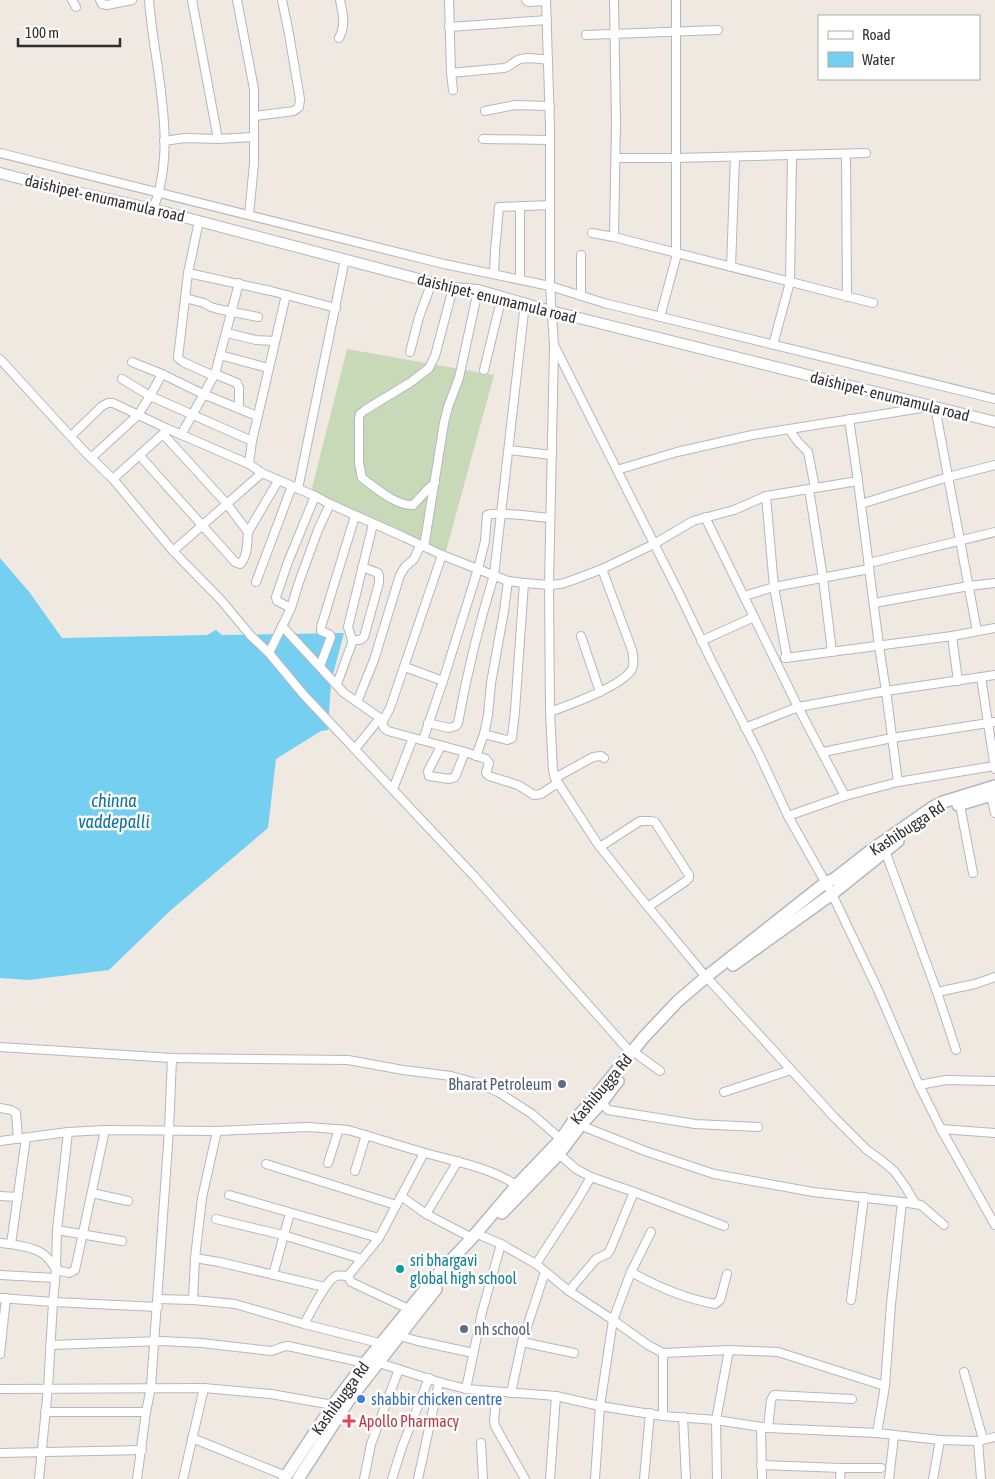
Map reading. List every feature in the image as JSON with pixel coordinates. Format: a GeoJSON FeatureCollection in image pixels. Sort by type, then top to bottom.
{"type":"FeatureCollection","features":[{"type":"Feature","properties":{"kind":"main road","name":"Kashibugga Rd"},"geometry":{"type":"LineString","coordinates":[[709,980],[825,883],[834,879],[870,851],[884,847],[934,815],[994,792]]}},
{"type":"Feature","properties":{"kind":"main road","name":"Kashibugga Rd"},"geometry":{"type":"LineString","coordinates":[[285,1477],[338,1408],[378,1363],[387,1345],[439,1273],[477,1236],[564,1142],[576,1124],[599,1099],[678,1001],[734,964],[832,894],[923,814],[943,802],[994,792]]}},
{"type":"Feature","properties":{"kind":"main road","name":"Kashibugga Rd"},"geometry":{"type":"LineString","coordinates":[[520,1188],[559,1154],[564,1142]]}},
{"type":"Feature","properties":{"kind":"main road","name":"Kashibugga Rd"},"geometry":{"type":"LineString","coordinates":[[298,1479],[366,1363],[400,1336],[413,1311]]}},
{"type":"Feature","properties":{"kind":"street"},"geometry":{"type":"LineString","coordinates":[[100,0],[102,4],[107,5],[132,0]]}},
{"type":"Feature","properties":{"kind":"street"},"geometry":{"type":"LineString","coordinates":[[149,0],[151,27],[160,80],[164,141],[163,174],[160,193],[154,209]]}},
{"type":"Feature","properties":{"kind":"street"},"geometry":{"type":"LineString","coordinates":[[192,0],[218,139]]}},
{"type":"Feature","properties":{"kind":"street"},"geometry":{"type":"LineString","coordinates":[[238,0],[254,89],[254,164],[249,216]]}},
{"type":"Feature","properties":{"kind":"street"},"geometry":{"type":"LineString","coordinates":[[255,116],[294,112],[299,107],[300,99],[282,0]]}},
{"type":"Feature","properties":{"kind":"street"},"geometry":{"type":"LineString","coordinates":[[339,38],[344,27],[340,0]]}},
{"type":"Feature","properties":{"kind":"street"},"geometry":{"type":"LineString","coordinates":[[448,0],[453,90]]}},
{"type":"Feature","properties":{"kind":"street"},"geometry":{"type":"LineString","coordinates":[[526,0],[528,2],[546,0],[550,106],[550,286],[554,345],[548,585],[552,764],[557,781],[600,846],[709,980],[834,1117],[867,1150],[894,1171],[915,1203]]}},
{"type":"Feature","properties":{"kind":"street"},"geometry":{"type":"LineString","coordinates":[[614,0],[616,158],[614,237]]}},
{"type":"Feature","properties":{"kind":"street"},"geometry":{"type":"LineString","coordinates":[[660,317],[674,270],[676,253],[676,0]]}},
{"type":"Feature","properties":{"kind":"street"},"geometry":{"type":"LineString","coordinates":[[449,27],[546,20]]}},
{"type":"Feature","properties":{"kind":"street"},"geometry":{"type":"LineString","coordinates":[[586,35],[718,30]]}},
{"type":"Feature","properties":{"kind":"street"},"geometry":{"type":"LineString","coordinates":[[451,73],[504,68],[523,59],[548,60]]}},
{"type":"Feature","properties":{"kind":"street"},"geometry":{"type":"LineString","coordinates":[[485,111],[515,105],[550,106]]}},
{"type":"Feature","properties":{"kind":"street"},"geometry":{"type":"LineString","coordinates":[[164,141],[185,138],[253,138]]}},
{"type":"Feature","properties":{"kind":"street"},"geometry":{"type":"LineString","coordinates":[[483,139],[550,140]]}},
{"type":"Feature","properties":{"kind":"street"},"geometry":{"type":"LineString","coordinates":[[616,158],[866,153]]}},
{"type":"Feature","properties":{"kind":"street"},"geometry":{"type":"LineString","coordinates":[[0,154],[435,262],[550,286],[604,303],[995,399]]}},
{"type":"Feature","properties":{"kind":"street"},"geometry":{"type":"LineString","coordinates":[[846,154],[847,296]]}},
{"type":"Feature","properties":{"kind":"street"},"geometry":{"type":"LineString","coordinates":[[773,345],[790,282],[792,155]]}},
{"type":"Feature","properties":{"kind":"street"},"geometry":{"type":"LineString","coordinates":[[732,267],[735,157]]}},
{"type":"Feature","properties":{"kind":"street","name":"daishipet- enumamula road"},"geometry":{"type":"LineString","coordinates":[[0,173],[49,186],[154,209],[453,288],[478,290],[502,296],[551,311],[995,422]]}},
{"type":"Feature","properties":{"kind":"street"},"geometry":{"type":"LineString","coordinates":[[494,274],[498,209],[501,207],[550,204]]}},
{"type":"Feature","properties":{"kind":"street"},"geometry":{"type":"LineString","coordinates":[[520,206],[520,279]]}},
{"type":"Feature","properties":{"kind":"street"},"geometry":{"type":"LineString","coordinates":[[199,221],[188,273],[178,358],[214,375],[237,383],[239,388],[239,409]]}},
{"type":"Feature","properties":{"kind":"street"},"geometry":{"type":"LineString","coordinates":[[592,233],[873,303]]}},
{"type":"Feature","properties":{"kind":"street"},"geometry":{"type":"LineString","coordinates":[[581,255],[581,296]]}},
{"type":"Feature","properties":{"kind":"street"},"geometry":{"type":"LineString","coordinates":[[256,582],[295,488],[336,308],[345,259]]}},
{"type":"Feature","properties":{"kind":"street"},"geometry":{"type":"LineString","coordinates":[[188,273],[239,283],[336,308]]}},
{"type":"Feature","properties":{"kind":"street"},"geometry":{"type":"LineString","coordinates":[[410,352],[419,317],[432,282]]}},
{"type":"Feature","properties":{"kind":"street"},"geometry":{"type":"LineString","coordinates":[[181,434],[214,375],[227,333],[239,283]]}},
{"type":"Feature","properties":{"kind":"street"},"geometry":{"type":"LineString","coordinates":[[435,483],[413,504],[406,505],[398,503],[362,478],[359,463],[359,419],[360,414],[365,410],[411,382],[429,368],[435,356],[453,288]]}},
{"type":"Feature","properties":{"kind":"street"},"geometry":{"type":"LineString","coordinates":[[357,702],[374,660],[400,575],[422,546],[435,483],[444,424],[459,378],[478,290]]}},
{"type":"Feature","properties":{"kind":"street"},"geometry":{"type":"LineString","coordinates":[[249,464],[257,416],[286,295]]}},
{"type":"Feature","properties":{"kind":"street"},"geometry":{"type":"LineString","coordinates":[[484,370],[502,296]]}},
{"type":"Feature","properties":{"kind":"street"},"geometry":{"type":"LineString","coordinates":[[186,298],[204,303],[210,307],[258,317]]}},
{"type":"Feature","properties":{"kind":"street"},"geometry":{"type":"LineString","coordinates":[[428,722],[449,728],[456,726],[458,723],[470,660],[494,575],[526,303]]}},
{"type":"Feature","properties":{"kind":"street"},"geometry":{"type":"LineString","coordinates":[[227,333],[256,340],[274,341]]}},
{"type":"Feature","properties":{"kind":"street"},"geometry":{"type":"LineString","coordinates":[[554,345],[788,816],[832,894],[878,990],[919,1086],[995,1225]]}},
{"type":"Feature","properties":{"kind":"street"},"geometry":{"type":"LineString","coordinates":[[220,354],[268,368]]}},
{"type":"Feature","properties":{"kind":"street"},"geometry":{"type":"LineString","coordinates":[[0,359],[91,458],[113,479],[173,551],[220,599],[303,694],[474,876],[635,1054],[660,1072]]}},
{"type":"Feature","properties":{"kind":"street"},"geometry":{"type":"LineString","coordinates":[[132,362],[162,374],[202,394],[257,416]]}},
{"type":"Feature","properties":{"kind":"street"},"geometry":{"type":"LineString","coordinates":[[91,458],[138,414],[162,374]]}},
{"type":"Feature","properties":{"kind":"street"},"geometry":{"type":"LineString","coordinates":[[122,379],[150,396],[252,441]]}},
{"type":"Feature","properties":{"kind":"street"},"geometry":{"type":"LineString","coordinates":[[71,436],[102,406],[108,403],[118,405],[138,414],[166,432],[227,504],[248,532]]}},
{"type":"Feature","properties":{"kind":"street"},"geometry":{"type":"LineString","coordinates":[[617,470],[686,450],[752,435],[933,407],[977,631]]}},
{"type":"Feature","properties":{"kind":"street"},"geometry":{"type":"LineString","coordinates":[[849,419],[898,782]]}},
{"type":"Feature","properties":{"kind":"street"},"geometry":{"type":"LineString","coordinates":[[789,429],[808,452],[832,652]]}},
{"type":"Feature","properties":{"kind":"street"},"geometry":{"type":"LineString","coordinates":[[166,432],[181,434],[249,464],[278,481],[315,496],[442,556],[508,580],[548,585],[561,584],[602,569],[654,544],[682,526],[704,517],[734,510],[766,496],[858,482]]}},
{"type":"Feature","properties":{"kind":"street"},"geometry":{"type":"LineString","coordinates":[[113,479],[166,432]]}},
{"type":"Feature","properties":{"kind":"street"},"geometry":{"type":"LineString","coordinates":[[509,450],[552,455]]}},
{"type":"Feature","properties":{"kind":"street"},"geometry":{"type":"LineString","coordinates":[[140,456],[235,562],[240,564],[243,562],[245,555],[248,532],[278,481]]}},
{"type":"Feature","properties":{"kind":"street"},"geometry":{"type":"LineString","coordinates":[[860,504],[948,477],[995,465]]}},
{"type":"Feature","properties":{"kind":"street"},"geometry":{"type":"LineString","coordinates":[[173,551],[262,473]]}},
{"type":"Feature","properties":{"kind":"street"},"geometry":{"type":"LineString","coordinates":[[292,608],[278,602],[276,597],[315,496]]}},
{"type":"Feature","properties":{"kind":"street"},"geometry":{"type":"LineString","coordinates":[[766,496],[774,587],[787,658]]}},
{"type":"Feature","properties":{"kind":"street"},"geometry":{"type":"LineString","coordinates":[[269,653],[292,608],[299,582],[318,530],[330,504]]}},
{"type":"Feature","properties":{"kind":"street"},"geometry":{"type":"LineString","coordinates":[[422,740],[443,681],[478,569],[485,541],[487,515],[501,514],[550,518]]}},
{"type":"Feature","properties":{"kind":"street"},"geometry":{"type":"LineString","coordinates":[[320,666],[331,637],[329,634],[321,631],[321,627],[355,516]]}},
{"type":"Feature","properties":{"kind":"street"},"geometry":{"type":"LineString","coordinates":[[704,517],[798,707],[845,796]]}},
{"type":"Feature","properties":{"kind":"street"},"geometry":{"type":"LineString","coordinates":[[337,684],[352,640],[348,627],[373,524]]}},
{"type":"Feature","properties":{"kind":"street"},"geometry":{"type":"LineString","coordinates":[[744,596],[774,587],[823,578],[995,532]]}},
{"type":"Feature","properties":{"kind":"street"},"geometry":{"type":"LineString","coordinates":[[355,749],[381,721],[390,708],[442,556]]}},
{"type":"Feature","properties":{"kind":"street"},"geometry":{"type":"LineString","coordinates":[[352,640],[360,640],[364,637],[379,583],[378,573],[362,567]]}},
{"type":"Feature","properties":{"kind":"street"},"geometry":{"type":"LineString","coordinates":[[550,712],[600,692],[628,674],[633,668],[632,650],[602,569]]}},
{"type":"Feature","properties":{"kind":"street"},"geometry":{"type":"LineString","coordinates":[[476,756],[484,734],[508,580]]}},
{"type":"Feature","properties":{"kind":"street"},"geometry":{"type":"LineString","coordinates":[[484,734],[507,740],[512,738],[524,583]]}},
{"type":"Feature","properties":{"kind":"street"},"geometry":{"type":"LineString","coordinates":[[874,603],[995,583]]}},
{"type":"Feature","properties":{"kind":"street"},"geometry":{"type":"LineString","coordinates":[[701,641],[754,617]]}},
{"type":"Feature","properties":{"kind":"street"},"geometry":{"type":"LineString","coordinates":[[282,626],[344,693],[381,721],[384,728],[388,731],[488,760],[489,766],[486,773],[489,776],[518,785],[534,794],[540,794],[593,757],[601,756],[604,758]]}},
{"type":"Feature","properties":{"kind":"street"},"geometry":{"type":"LineString","coordinates":[[775,660],[952,636],[995,628]]}},
{"type":"Feature","properties":{"kind":"street"},"geometry":{"type":"LineString","coordinates":[[581,636],[600,692]]}},
{"type":"Feature","properties":{"kind":"street"},"geometry":{"type":"LineString","coordinates":[[952,636],[958,681]]}},
{"type":"Feature","properties":{"kind":"street"},"geometry":{"type":"LineString","coordinates":[[405,667],[443,681]]}},
{"type":"Feature","properties":{"kind":"street"},"geometry":{"type":"LineString","coordinates":[[745,728],[798,707],[886,691],[995,675]]}},
{"type":"Feature","properties":{"kind":"street"},"geometry":{"type":"LineString","coordinates":[[788,816],[845,796],[898,782],[995,767],[991,722],[981,677]]}},
{"type":"Feature","properties":{"kind":"street"},"geometry":{"type":"LineString","coordinates":[[822,752],[892,738],[991,722]]}},
{"type":"Feature","properties":{"kind":"street"},"geometry":{"type":"LineString","coordinates":[[393,789],[413,738]]}},
{"type":"Feature","properties":{"kind":"street"},"geometry":{"type":"LineString","coordinates":[[441,746],[428,771],[429,776],[449,779],[455,777],[465,752]]}},
{"type":"Feature","properties":{"kind":"street"},"geometry":{"type":"LineString","coordinates":[[994,792],[995,813]]}},
{"type":"Feature","properties":{"kind":"street"},"geometry":{"type":"LineString","coordinates":[[960,805],[973,874]]}},
{"type":"Feature","properties":{"kind":"street"},"geometry":{"type":"LineString","coordinates":[[600,846],[640,821],[651,820],[655,822],[690,874],[686,881],[648,907]]}},
{"type":"Feature","properties":{"kind":"street"},"geometry":{"type":"LineString","coordinates":[[884,847],[956,1050]]}},
{"type":"Feature","properties":{"kind":"street"},"geometry":{"type":"LineString","coordinates":[[937,992],[975,984],[995,977]]}},
{"type":"Feature","properties":{"kind":"street"},"geometry":{"type":"LineString","coordinates":[[0,1046],[172,1058],[348,1060],[451,1076],[480,1084],[498,1092],[532,1114],[564,1142]]}},
{"type":"Feature","properties":{"kind":"street"},"geometry":{"type":"LineString","coordinates":[[137,1479],[151,1387],[158,1303],[172,1058]]}},
{"type":"Feature","properties":{"kind":"street"},"geometry":{"type":"LineString","coordinates":[[724,1092],[791,1070]]}},
{"type":"Feature","properties":{"kind":"street"},"geometry":{"type":"LineString","coordinates":[[919,1086],[946,1080],[995,1081]]}},
{"type":"Feature","properties":{"kind":"street"},"geometry":{"type":"LineString","coordinates":[[599,1099],[608,1110],[694,1124],[758,1126]]}},
{"type":"Feature","properties":{"kind":"street"},"geometry":{"type":"LineString","coordinates":[[0,1108],[16,1113],[22,1139],[18,1197],[11,1244]]}},
{"type":"Feature","properties":{"kind":"street"},"geometry":{"type":"LineString","coordinates":[[576,1124],[645,1151],[714,1174],[813,1192],[915,1203],[921,1205],[944,1225]]}},
{"type":"Feature","properties":{"kind":"street"},"geometry":{"type":"LineString","coordinates":[[0,1141],[68,1132],[105,1130],[217,1131],[308,1127],[339,1129],[458,1161],[501,1176],[520,1188]]}},
{"type":"Feature","properties":{"kind":"street"},"geometry":{"type":"LineString","coordinates":[[328,1163],[339,1129]]}},
{"type":"Feature","properties":{"kind":"street"},"geometry":{"type":"LineString","coordinates":[[941,1129],[995,1133]]}},
{"type":"Feature","properties":{"kind":"street"},"geometry":{"type":"LineString","coordinates":[[0,1275],[56,1274],[69,1273],[75,1270],[105,1130]]}},
{"type":"Feature","properties":{"kind":"street"},"geometry":{"type":"LineString","coordinates":[[193,1300],[195,1258],[202,1198],[217,1131]]}},
{"type":"Feature","properties":{"kind":"street"},"geometry":{"type":"LineString","coordinates":[[39,1479],[48,1388],[56,1274],[57,1230],[68,1132]]}},
{"type":"Feature","properties":{"kind":"street"},"geometry":{"type":"LineString","coordinates":[[355,1171],[366,1136]]}},
{"type":"Feature","properties":{"kind":"street"},"geometry":{"type":"LineString","coordinates":[[348,1276],[379,1238],[424,1153]]}},
{"type":"Feature","properties":{"kind":"street"},"geometry":{"type":"LineString","coordinates":[[559,1154],[591,1177],[724,1226]]}},
{"type":"Feature","properties":{"kind":"street"},"geometry":{"type":"LineString","coordinates":[[426,1214],[458,1161]]}},
{"type":"Feature","properties":{"kind":"street"},"geometry":{"type":"LineString","coordinates":[[266,1164],[396,1205]]}},
{"type":"Feature","properties":{"kind":"street"},"geometry":{"type":"LineString","coordinates":[[536,1264],[591,1177]]}},
{"type":"Feature","properties":{"kind":"street"},"geometry":{"type":"LineString","coordinates":[[569,1291],[596,1258],[607,1254],[610,1250],[634,1192]]}},
{"type":"Feature","properties":{"kind":"street"},"geometry":{"type":"LineString","coordinates":[[92,1193],[128,1201]]}},
{"type":"Feature","properties":{"kind":"street"},"geometry":{"type":"LineString","coordinates":[[229,1195],[379,1238]]}},
{"type":"Feature","properties":{"kind":"street"},"geometry":{"type":"LineString","coordinates":[[0,1196],[18,1197]]}},
{"type":"Feature","properties":{"kind":"street"},"geometry":{"type":"LineString","coordinates":[[401,1196],[426,1214],[501,1244],[536,1264],[569,1291],[648,1345],[663,1353],[729,1350],[778,1352],[884,1386]]}},
{"type":"Feature","properties":{"kind":"street"},"geometry":{"type":"LineString","coordinates":[[851,1300],[864,1197]]}},
{"type":"Feature","properties":{"kind":"street"},"geometry":{"type":"LineString","coordinates":[[877,1433],[884,1386],[902,1202]]}},
{"type":"Feature","properties":{"kind":"street"},"geometry":{"type":"LineString","coordinates":[[273,1275],[290,1213]]}},
{"type":"Feature","properties":{"kind":"street"},"geometry":{"type":"LineString","coordinates":[[216,1219],[283,1235],[362,1259]]}},
{"type":"Feature","properties":{"kind":"street"},"geometry":{"type":"LineString","coordinates":[[57,1230],[122,1241]]}},
{"type":"Feature","properties":{"kind":"street"},"geometry":{"type":"LineString","coordinates":[[595,1479],[600,1406],[613,1320],[631,1272],[651,1232]]}},
{"type":"Feature","properties":{"kind":"street"},"geometry":{"type":"LineString","coordinates":[[0,1243],[40,1251],[49,1259],[56,1274]]}},
{"type":"Feature","properties":{"kind":"street"},"geometry":{"type":"LineString","coordinates":[[466,1389],[482,1312],[501,1244]]}},
{"type":"Feature","properties":{"kind":"street"},"geometry":{"type":"LineString","coordinates":[[195,1258],[325,1287]]}},
{"type":"Feature","properties":{"kind":"street"},"geometry":{"type":"LineString","coordinates":[[511,1393],[522,1342],[545,1272]]}},
{"type":"Feature","properties":{"kind":"street"},"geometry":{"type":"LineString","coordinates":[[631,1272],[644,1280],[685,1296],[715,1304],[720,1300],[728,1274]]}},
{"type":"Feature","properties":{"kind":"street"},"geometry":{"type":"LineString","coordinates":[[304,1324],[325,1287],[336,1276],[348,1276]]}},
{"type":"Feature","properties":{"kind":"street"},"geometry":{"type":"LineString","coordinates":[[348,1276],[351,1282],[413,1311]]}},
{"type":"Feature","properties":{"kind":"street"},"geometry":{"type":"LineString","coordinates":[[0,1354],[3,1298],[53,1302],[158,1303],[193,1300],[235,1304],[387,1345]]}},
{"type":"Feature","properties":{"kind":"street"},"geometry":{"type":"LineString","coordinates":[[400,1336],[473,1353]]}},
{"type":"Feature","properties":{"kind":"street"},"geometry":{"type":"LineString","coordinates":[[50,1345],[154,1341],[201,1343],[271,1351],[288,1346],[366,1363],[378,1363],[466,1389],[556,1396],[600,1406],[662,1416],[716,1420],[765,1428],[877,1433],[940,1440],[980,1440],[995,1437]]}},
{"type":"Feature","properties":{"kind":"street"},"geometry":{"type":"LineString","coordinates":[[522,1342],[574,1353]]}},
{"type":"Feature","properties":{"kind":"street"},"geometry":{"type":"LineString","coordinates":[[717,1479],[716,1420],[729,1350]]}},
{"type":"Feature","properties":{"kind":"street"},"geometry":{"type":"LineString","coordinates":[[662,1416],[663,1353]]}},
{"type":"Feature","properties":{"kind":"street"},"geometry":{"type":"LineString","coordinates":[[364,1479],[371,1444],[399,1369]]}},
{"type":"Feature","properties":{"kind":"street"},"geometry":{"type":"LineString","coordinates":[[964,1372],[980,1440],[981,1479]]}},
{"type":"Feature","properties":{"kind":"street"},"geometry":{"type":"LineString","coordinates":[[392,1479],[402,1447],[429,1378]]}},
{"type":"Feature","properties":{"kind":"street"},"geometry":{"type":"LineString","coordinates":[[418,1479],[439,1382]]}},
{"type":"Feature","properties":{"kind":"street"},"geometry":{"type":"LineString","coordinates":[[183,1479],[204,1388]]}},
{"type":"Feature","properties":{"kind":"street"},"geometry":{"type":"LineString","coordinates":[[0,1389],[204,1388],[271,1394],[338,1408]]}},
{"type":"Feature","properties":{"kind":"street"},"geometry":{"type":"LineString","coordinates":[[498,1392],[494,1420],[495,1426],[525,1479]]}},
{"type":"Feature","properties":{"kind":"street"},"geometry":{"type":"LineString","coordinates":[[762,1479],[761,1465],[765,1428],[771,1400],[774,1395],[852,1399]]}},
{"type":"Feature","properties":{"kind":"street"},"geometry":{"type":"LineString","coordinates":[[550,1479],[556,1396]]}},
{"type":"Feature","properties":{"kind":"street"},"geometry":{"type":"LineString","coordinates":[[45,1412],[146,1412]]}},
{"type":"Feature","properties":{"kind":"street"},"geometry":{"type":"LineString","coordinates":[[644,1479],[650,1413]]}},
{"type":"Feature","properties":{"kind":"street"},"geometry":{"type":"LineString","coordinates":[[683,1417],[686,1479]]}},
{"type":"Feature","properties":{"kind":"street"},"geometry":{"type":"LineString","coordinates":[[888,1479],[894,1436]]}},
{"type":"Feature","properties":{"kind":"street"},"geometry":{"type":"LineString","coordinates":[[192,1438],[285,1477]]}},
{"type":"Feature","properties":{"kind":"street"},"geometry":{"type":"LineString","coordinates":[[933,1479],[940,1440]]}},
{"type":"Feature","properties":{"kind":"street"},"geometry":{"type":"LineString","coordinates":[[481,1443],[483,1479]]}},
{"type":"Feature","properties":{"kind":"street"},"geometry":{"type":"LineString","coordinates":[[0,1453],[142,1450]]}},
{"type":"Feature","properties":{"kind":"street"},"geometry":{"type":"LineString","coordinates":[[761,1465],[881,1468]]}},
{"type":"Feature","properties":{"kind":"street"},"geometry":{"type":"LineString","coordinates":[[840,1479],[841,1468]]}},
{"type":"Feature","properties":{"kind":"green space"},"geometry":{"type":"Polygon","coordinates":[[[347,349],[494,375],[446,551],[310,496],[347,349]]]}},
{"type":"Feature","properties":{"kind":"water","name":"chinna vaddepalli"},"geometry":{"type":"Polygon","coordinates":[[[0,558],[30,593],[62,638],[207,635],[216,630],[222,635],[344,633],[331,682],[328,730],[321,731],[276,759],[268,828],[171,910],[109,970],[29,980],[0,978],[0,558]]]}},
{"type":"Feature","properties":{"kind":"place","name":"Bharat Petroleum"},"geometry":{"type":"Point","coordinates":[562,1084]}},
{"type":"Feature","properties":{"kind":"place","name":"sri bhargavi global high school"},"geometry":{"type":"Point","coordinates":[400,1269]}},
{"type":"Feature","properties":{"kind":"place","name":"nh school"},"geometry":{"type":"Point","coordinates":[464,1329]}},
{"type":"Feature","properties":{"kind":"place","name":"shabbir chicken centre"},"geometry":{"type":"Point","coordinates":[361,1399]}},
{"type":"Feature","properties":{"kind":"place","name":"Apollo Pharmacy"},"geometry":{"type":"Point","coordinates":[349,1421]}}]}
